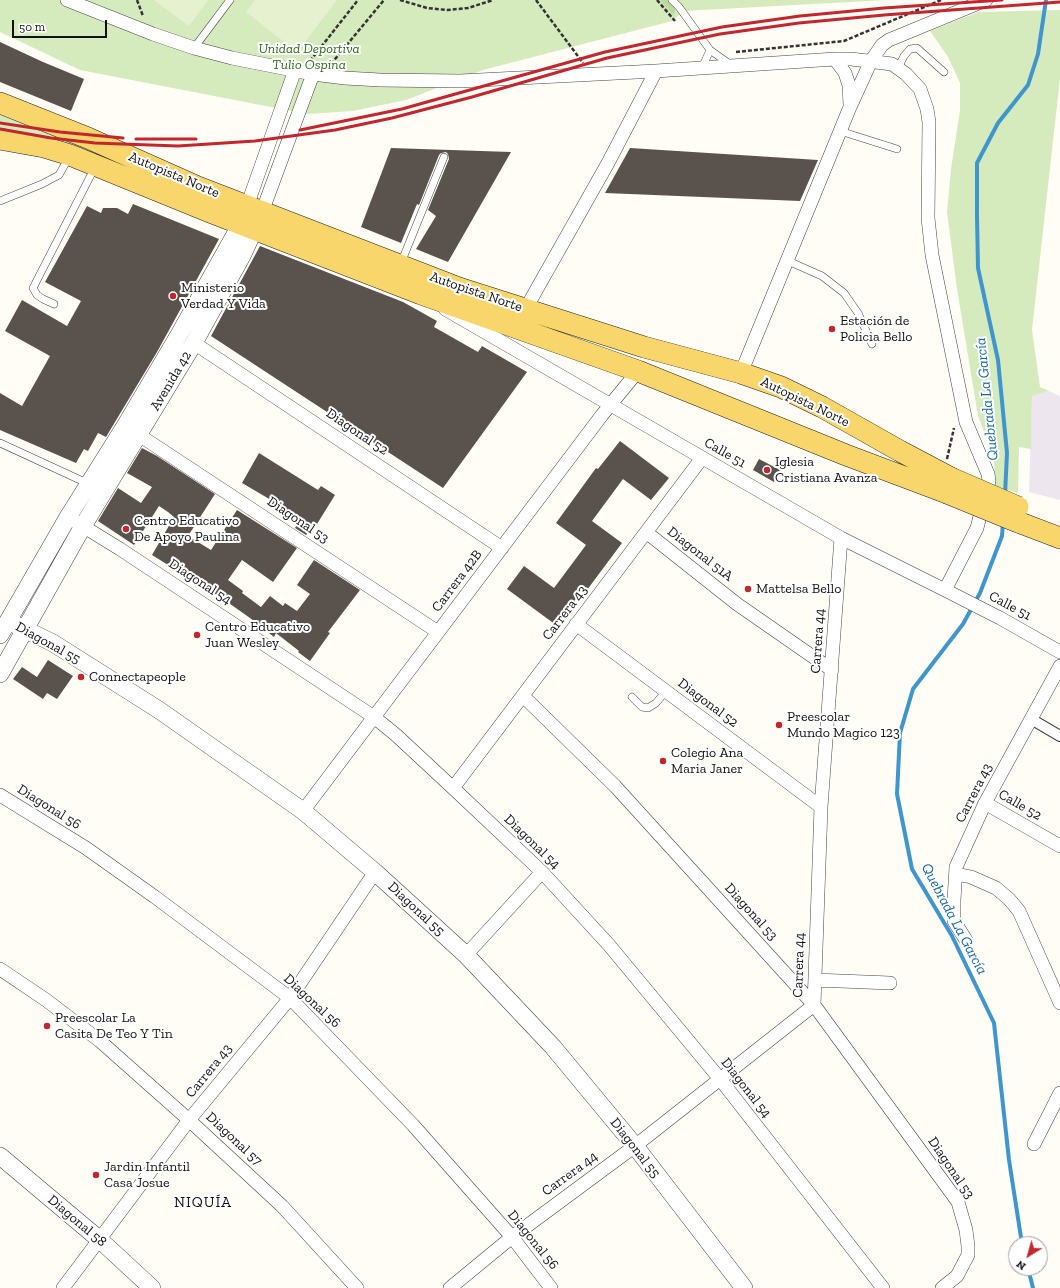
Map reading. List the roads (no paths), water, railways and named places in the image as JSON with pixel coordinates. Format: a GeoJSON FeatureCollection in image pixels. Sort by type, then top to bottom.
{"type":"FeatureCollection","features":[{"type":"Feature","properties":{"kind":"main road","name":"Autopista Norte"},"geometry":{"type":"LineString","coordinates":[[0,103],[88,138],[179,179],[251,218],[421,294],[638,371],[948,477]]}},
{"type":"Feature","properties":{"kind":"main road","name":"Autopista Norte"},"geometry":{"type":"LineString","coordinates":[[0,139],[44,147],[70,155],[96,166],[251,218],[400,265],[459,288],[525,310],[644,347],[741,373],[781,388],[822,407],[948,477]]}},
{"type":"Feature","properties":{"kind":"main road"},"geometry":{"type":"LineString","coordinates":[[948,477],[1060,538]]}},
{"type":"Feature","properties":{"kind":"main road"},"geometry":{"type":"LineString","coordinates":[[1018,515],[1060,523]]}},
{"type":"Feature","properties":{"kind":"street"},"geometry":{"type":"LineString","coordinates":[[67,0],[153,34],[194,48],[232,58],[295,70],[310,69],[380,80],[460,82],[835,59],[871,61],[892,64],[898,68],[920,89],[927,109],[929,122],[928,218],[932,255],[966,422],[988,474],[989,481],[977,528],[945,590]]}},
{"type":"Feature","properties":{"kind":"street"},"geometry":{"type":"LineString","coordinates":[[741,373],[850,107],[871,61],[882,45],[888,40],[986,0]]}},
{"type":"Feature","properties":{"kind":"street"},"geometry":{"type":"LineString","coordinates":[[835,59],[841,65],[849,85],[850,107]]}},
{"type":"Feature","properties":{"kind":"street","name":"Avenida 42"},"geometry":{"type":"LineString","coordinates":[[3,624],[251,218],[310,69]]}},
{"type":"Feature","properties":{"kind":"street","name":"Avenida 42"},"geometry":{"type":"LineString","coordinates":[[0,674],[83,526],[194,343],[242,256],[251,218],[295,70]]}},
{"type":"Feature","properties":{"kind":"street"},"geometry":{"type":"LineString","coordinates":[[525,310],[608,163],[656,71]]}},
{"type":"Feature","properties":{"kind":"street","name":"Calle 51"},"geometry":{"type":"LineString","coordinates":[[421,294],[460,319],[841,538],[1000,618],[1060,652]]}},
{"type":"Feature","properties":{"kind":"street","name":"Diagonal 52"},"geometry":{"type":"LineString","coordinates":[[194,343],[502,548]]}},
{"type":"Feature","properties":{"kind":"street","name":"Carrera 42B"},"geometry":{"type":"LineString","coordinates":[[303,811],[638,371]]}},
{"type":"Feature","properties":{"kind":"street","name":"Diagonal 53"},"geometry":{"type":"LineString","coordinates":[[139,435],[438,632]]}},
{"type":"Feature","properties":{"kind":"street","name":"Carrera 43"},"geometry":{"type":"LineString","coordinates":[[453,788],[702,458]]}},
{"type":"Feature","properties":{"kind":"street","name":"Diagonal 54"},"geometry":{"type":"LineString","coordinates":[[68,517],[120,548],[374,717],[396,735],[542,872],[609,945],[720,1079],[883,1288]]}},
{"type":"Feature","properties":{"kind":"street","name":"Diagonal 51A"},"geometry":{"type":"LineString","coordinates":[[646,532],[737,604],[832,670]]}},
{"type":"Feature","properties":{"kind":"street","name":"Carrera 44"},"geometry":{"type":"LineString","coordinates":[[450,1288],[512,1237],[635,1146],[814,1005],[821,807],[841,538]]}},
{"type":"Feature","properties":{"kind":"street","name":"Diagonal 55"},"geometry":{"type":"LineString","coordinates":[[3,624],[24,629],[53,644],[159,710],[303,811],[375,872],[466,955],[553,1047],[635,1146],[744,1288]]}},
{"type":"Feature","properties":{"kind":"street","name":"Diagonal 52"},"geometry":{"type":"LineString","coordinates":[[576,624],[821,807]]}},
{"type":"Feature","properties":{"kind":"street","name":"Carrera 43"},"geometry":{"type":"LineString","coordinates":[[966,940],[954,921],[956,867],[985,803],[1060,666]]}},
{"type":"Feature","properties":{"kind":"street","name":"Diagonal 53"},"geometry":{"type":"LineString","coordinates":[[523,696],[615,786],[814,1005],[958,1202],[966,1230],[968,1255],[957,1276],[942,1288]]}},
{"type":"Feature","properties":{"kind":"street"},"geometry":{"type":"LineString","coordinates":[[1031,719],[1060,736]]}},
{"type":"Feature","properties":{"kind":"street","name":"Diagonal 56"},"geometry":{"type":"LineString","coordinates":[[0,795],[86,848],[155,897],[290,998],[413,1125],[512,1237],[551,1288]]}},
{"type":"Feature","properties":{"kind":"street","name":"Calle 52"},"geometry":{"type":"LineString","coordinates":[[985,803],[1060,846]]}},
{"type":"Feature","properties":{"kind":"street","name":"Carrera 43"},"geometry":{"type":"LineString","coordinates":[[63,1288],[189,1120],[290,998],[375,872]]}},
{"type":"Feature","properties":{"kind":"street"},"geometry":{"type":"LineString","coordinates":[[466,955],[542,872]]}},
{"type":"Feature","properties":{"kind":"street"},"geometry":{"type":"LineString","coordinates":[[956,874],[971,877],[996,888],[1009,899],[1019,911],[1060,1003]]}},
{"type":"Feature","properties":{"kind":"street","name":"Diagonal 57"},"geometry":{"type":"LineString","coordinates":[[0,969],[46,1000],[100,1041],[189,1120],[282,1206],[357,1288]]}},
{"type":"Feature","properties":{"kind":"street"},"geometry":{"type":"LineString","coordinates":[[815,980],[890,983]]}},
{"type":"Feature","properties":{"kind":"street"},"geometry":{"type":"LineString","coordinates":[[1034,1144],[1060,1093]]}},
{"type":"Feature","properties":{"kind":"street","name":"Diagonal 58"},"geometry":{"type":"LineString","coordinates":[[0,1156],[100,1240],[152,1288]]}},
{"type":"Feature","properties":{"kind":"lane"},"geometry":{"type":"LineString","coordinates":[[194,48],[230,0]]}},
{"type":"Feature","properties":{"kind":"lane"},"geometry":{"type":"LineString","coordinates":[[672,0],[679,7],[710,50],[731,66]]}},
{"type":"Feature","properties":{"kind":"lane"},"geometry":{"type":"LineString","coordinates":[[898,68],[904,56],[910,49],[917,48],[944,72]]}},
{"type":"Feature","properties":{"kind":"lane"},"geometry":{"type":"LineString","coordinates":[[702,68],[710,50]]}},
{"type":"Feature","properties":{"kind":"lane"},"geometry":{"type":"LineString","coordinates":[[840,131],[897,149]]}},
{"type":"Feature","properties":{"kind":"lane"},"geometry":{"type":"LineString","coordinates":[[0,201],[42,184],[59,175],[70,155]]}},
{"type":"Feature","properties":{"kind":"lane"},"geometry":{"type":"LineString","coordinates":[[400,265],[444,157]]}},
{"type":"Feature","properties":{"kind":"lane"},"geometry":{"type":"LineString","coordinates":[[54,304],[42,299],[37,295],[33,288],[96,166]]}},
{"type":"Feature","properties":{"kind":"lane"},"geometry":{"type":"LineString","coordinates":[[788,261],[822,276],[844,293],[858,313],[872,344]]}},
{"type":"Feature","properties":{"kind":"lane"},"geometry":{"type":"LineString","coordinates":[[0,443],[89,484]]}},
{"type":"Feature","properties":{"kind":"lane"},"geometry":{"type":"LineString","coordinates":[[632,697],[642,707],[648,708],[656,703],[666,691]]}},
{"type":"Feature","properties":{"kind":"waterway","name":"Quebrada La García"},"geometry":{"type":"LineString","coordinates":[[1005,495],[1007,453],[998,360],[978,268],[977,163],[998,123],[1028,85],[1038,54],[1046,0]]}},
{"type":"Feature","properties":{"kind":"waterway","name":"Quebrada La García"},"geometry":{"type":"LineString","coordinates":[[1003,522],[1002,536],[980,593],[963,624],[913,689],[900,733],[897,794],[912,869],[952,936],[994,1023],[1009,1160],[1021,1236]]}},
{"type":"Feature","properties":{"kind":"waterway","name":"Quebrada La García"},"geometry":{"type":"LineString","coordinates":[[1030,1276],[1033,1288]]}},
{"type":"Feature","properties":{"kind":"railway"},"geometry":{"type":"LineString","coordinates":[[300,130],[402,109],[605,52],[722,27],[800,16],[884,8],[1002,0]]}},
{"type":"Feature","properties":{"kind":"railway"},"geometry":{"type":"LineString","coordinates":[[0,129],[51,138],[95,143],[178,146],[255,141],[335,130],[392,118],[472,97],[607,58],[720,34],[799,23],[1060,2]]}},
{"type":"Feature","properties":{"kind":"railway"},"geometry":{"type":"LineString","coordinates":[[0,123],[60,132],[123,138]]}},
{"type":"Feature","properties":{"kind":"railway"},"geometry":{"type":"LineString","coordinates":[[136,139],[196,139]]}},
{"type":"Feature","properties":{"kind":"place","name":"Ministerio Verdad Y Vida"},"geometry":{"type":"Point","coordinates":[173,296]}},
{"type":"Feature","properties":{"kind":"place","name":"Estación de Policia Bello"},"geometry":{"type":"Point","coordinates":[832,329]}},
{"type":"Feature","properties":{"kind":"place","name":"Iglesia Cristiana Avanza"},"geometry":{"type":"Point","coordinates":[767,470]}},
{"type":"Feature","properties":{"kind":"place","name":"Centro Educativo De Apoyo Paulina"},"geometry":{"type":"Point","coordinates":[126,529]}},
{"type":"Feature","properties":{"kind":"place","name":"Mattelsa Bello"},"geometry":{"type":"Point","coordinates":[748,589]}},
{"type":"Feature","properties":{"kind":"place","name":"Centro Educativo Juan Wesley"},"geometry":{"type":"Point","coordinates":[197,635]}},
{"type":"Feature","properties":{"kind":"place","name":"Connectapeople"},"geometry":{"type":"Point","coordinates":[81,677]}},
{"type":"Feature","properties":{"kind":"place","name":"Preescolar Mundo Magico 123"},"geometry":{"type":"Point","coordinates":[779,725]}},
{"type":"Feature","properties":{"kind":"place","name":"Colegio Ana Maria Janer"},"geometry":{"type":"Point","coordinates":[663,761]}},
{"type":"Feature","properties":{"kind":"place","name":"Preescolar La Casita De Teo Y Tin"},"geometry":{"type":"Point","coordinates":[47,1026]}},
{"type":"Feature","properties":{"kind":"place","name":"Jardin Infantil Casa Josue"},"geometry":{"type":"Point","coordinates":[96,1175]}},
{"type":"Feature","properties":{"kind":"district","name":"NIQUÍA"},"geometry":{"type":"Point","coordinates":[203,1203]}},
{"type":"Feature","properties":{"kind":"park label","name":"Unidad Deportiva Tulio Ospina"},"geometry":{"type":"Point","coordinates":[309,58]}}]}
